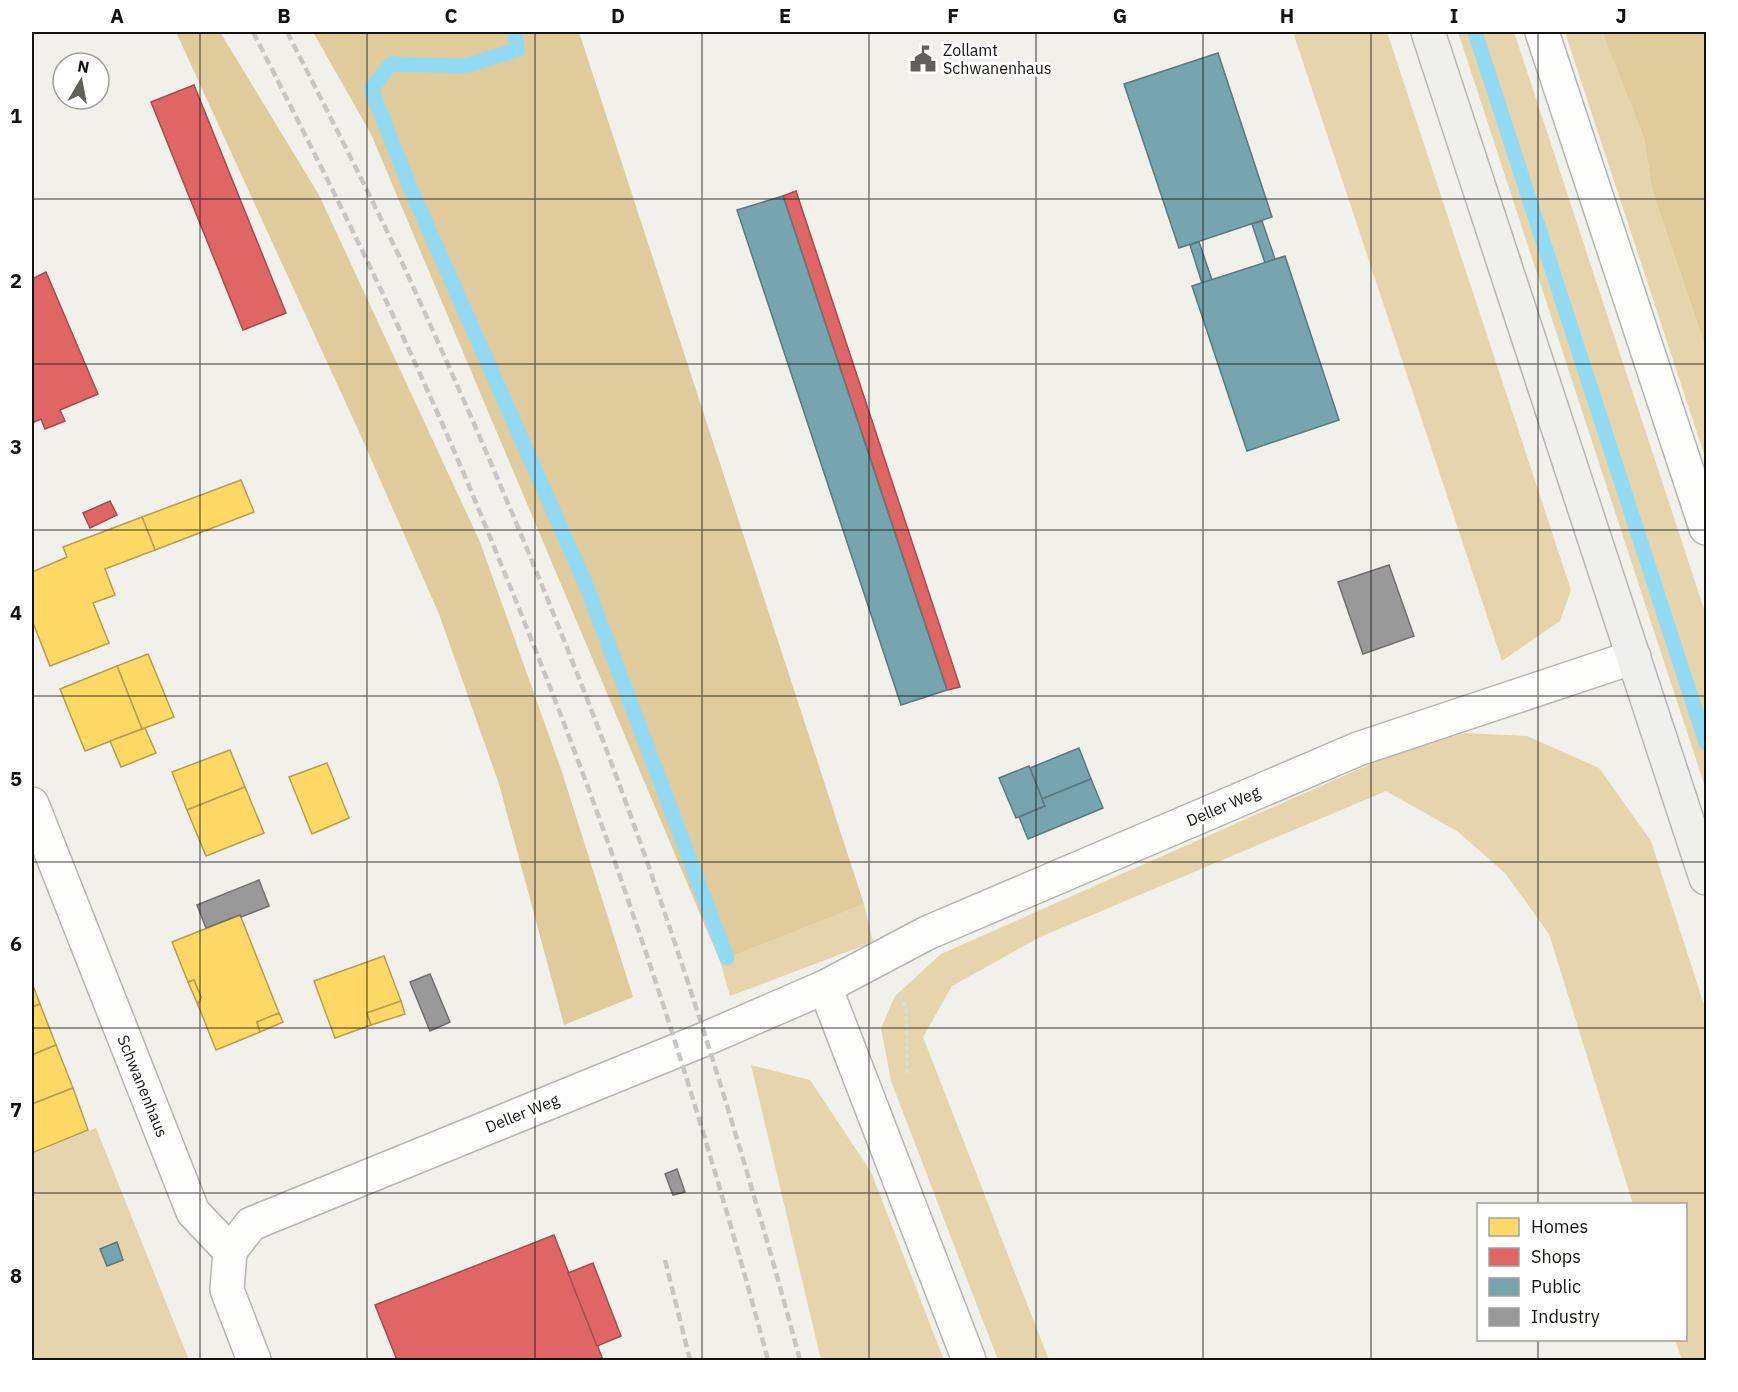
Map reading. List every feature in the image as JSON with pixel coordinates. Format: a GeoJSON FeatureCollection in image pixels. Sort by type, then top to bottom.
{"type":"FeatureCollection","features":[{"type":"Feature","properties":{"kind":"main road"},"geometry":{"type":"LineString","coordinates":[[1428,32],[1707,878]]}},
{"type":"Feature","properties":{"kind":"street"},"geometry":{"type":"LineString","coordinates":[[1542,32],[1707,528]]}},
{"type":"Feature","properties":{"kind":"street","name":"Deller Weg"},"geometry":{"type":"LineString","coordinates":[[230,1251],[251,1224],[705,1039],[825,987],[927,933],[1358,749],[1634,657]]}},
{"type":"Feature","properties":{"kind":"street","name":"Schwanenhaus"},"geometry":{"type":"LineString","coordinates":[[32,804],[193,1212],[230,1251]]}},
{"type":"Feature","properties":{"kind":"street"},"geometry":{"type":"LineString","coordinates":[[825,987],[969,1360]]}},
{"type":"Feature","properties":{"kind":"street"},"geometry":{"type":"LineString","coordinates":[[230,1251],[226,1290],[254,1360]]}},
{"type":"Feature","properties":{"kind":"path"},"geometry":{"type":"LineString","coordinates":[[883,956],[906,1007],[908,1084]]}},
{"type":"Feature","properties":{"kind":"shaded area"},"geometry":{"type":"Polygon","coordinates":[[[176,32],[220,32],[319,195],[480,542],[562,772],[633,997],[564,1025],[499,784],[439,614],[360,434],[176,32]]]}},
{"type":"Feature","properties":{"kind":"shaded area"},"geometry":{"type":"Polygon","coordinates":[[[313,32],[579,32],[864,904],[720,961],[371,134],[313,32]]]}},
{"type":"Feature","properties":{"kind":"shaded area"},"geometry":{"type":"Polygon","coordinates":[[[1293,32],[1387,32],[1571,590],[1560,621],[1502,661],[1293,32]]]}},
{"type":"Feature","properties":{"kind":"shaded area"},"geometry":{"type":"Polygon","coordinates":[[[1458,32],[1514,32],[1706,615],[1706,790],[1458,32]]]}},
{"type":"Feature","properties":{"kind":"shaded area"},"geometry":{"type":"Polygon","coordinates":[[[1565,32],[1602,32],[1644,138],[1652,190],[1706,348],[1706,460],[1565,32]]]}},
{"type":"Feature","properties":{"kind":"shaded area"},"geometry":{"type":"Polygon","coordinates":[[[1602,32],[1706,32],[1706,348],[1652,190],[1644,138],[1602,32]]]}},
{"type":"Feature","properties":{"kind":"shaded area"},"geometry":{"type":"Polygon","coordinates":[[[1466,733],[1527,736],[1599,768],[1651,841],[1706,1011],[1706,1360],[1682,1360],[1675,1341],[1687,1341],[1687,1203],[1633,1203],[1549,934],[1505,873],[1457,831],[1386,791],[1040,937],[952,986],[923,1037],[1049,1360],[998,1360],[891,1081],[881,1028],[895,996],[941,954],[1400,751],[1466,733]]]}},
{"type":"Feature","properties":{"kind":"shaded area"},"geometry":{"type":"Polygon","coordinates":[[[864,904],[873,942],[730,996],[720,961],[864,904]]]}},
{"type":"Feature","properties":{"kind":"shaded area"},"geometry":{"type":"Polygon","coordinates":[[[751,1065],[810,1080],[871,1172],[944,1360],[821,1360],[751,1065]]]}},
{"type":"Feature","properties":{"kind":"shaded area"},"geometry":{"type":"Polygon","coordinates":[[[96,1128],[189,1360],[32,1360],[32,1154],[96,1128]]]}},
{"type":"Feature","properties":{"kind":"building: Homes"},"geometry":{"type":"Polygon","coordinates":[[[241,480],[254,512],[155,550],[142,517],[241,480]]]}},
{"type":"Feature","properties":{"kind":"building: Homes"},"geometry":{"type":"Polygon","coordinates":[[[142,517],[155,550],[105,569],[115,595],[93,603],[109,643],[50,666],[32,620],[32,572],[67,557],[63,547],[142,517]]]}},
{"type":"Feature","properties":{"kind":"building: Homes"},"geometry":{"type":"Polygon","coordinates":[[[148,654],[174,717],[142,729],[117,666],[148,654]]]}},
{"type":"Feature","properties":{"kind":"building: Homes"},"geometry":{"type":"Polygon","coordinates":[[[117,666],[142,729],[85,751],[60,689],[117,666]]]}},
{"type":"Feature","properties":{"kind":"building: Homes"},"geometry":{"type":"Polygon","coordinates":[[[145,728],[156,753],[121,767],[110,741],[145,728]]]}},
{"type":"Feature","properties":{"kind":"building: Homes"},"geometry":{"type":"Polygon","coordinates":[[[230,750],[245,787],[187,810],[172,772],[230,750]]]}},
{"type":"Feature","properties":{"kind":"building: Homes"},"geometry":{"type":"Polygon","coordinates":[[[327,763],[349,818],[312,834],[289,777],[327,763]]]}},
{"type":"Feature","properties":{"kind":"building: Homes"},"geometry":{"type":"Polygon","coordinates":[[[245,787],[264,833],[206,856],[187,810],[245,787]]]}},
{"type":"Feature","properties":{"kind":"building: Homes"},"geometry":{"type":"Polygon","coordinates":[[[240,915],[279,1013],[257,1022],[260,1032],[216,1050],[198,1005],[201,997],[194,980],[188,982],[172,942],[240,915]]]}},
{"type":"Feature","properties":{"kind":"building: Homes"},"geometry":{"type":"Polygon","coordinates":[[[384,956],[401,1001],[367,1013],[371,1025],[335,1038],[314,981],[384,956]]]}},
{"type":"Feature","properties":{"kind":"building: Homes"},"geometry":{"type":"Polygon","coordinates":[[[194,980],[201,997],[198,1005],[188,982],[194,980]]]}},
{"type":"Feature","properties":{"kind":"building: Homes"},"geometry":{"type":"Polygon","coordinates":[[[32,983],[40,1004],[32,1007],[32,983]]]}},
{"type":"Feature","properties":{"kind":"building: Homes"},"geometry":{"type":"Polygon","coordinates":[[[401,1001],[405,1014],[371,1025],[367,1013],[401,1001]]]}},
{"type":"Feature","properties":{"kind":"building: Homes"},"geometry":{"type":"Polygon","coordinates":[[[40,1004],[56,1045],[32,1055],[32,1007],[40,1004]]]}},
{"type":"Feature","properties":{"kind":"building: Homes"},"geometry":{"type":"Polygon","coordinates":[[[279,1013],[283,1022],[260,1032],[257,1022],[279,1013]]]}},
{"type":"Feature","properties":{"kind":"building: Homes"},"geometry":{"type":"Polygon","coordinates":[[[56,1045],[73,1088],[32,1104],[32,1055],[56,1045]]]}},
{"type":"Feature","properties":{"kind":"building: Homes"},"geometry":{"type":"Polygon","coordinates":[[[73,1088],[88,1130],[32,1153],[32,1104],[73,1088]]]}},
{"type":"Feature","properties":{"kind":"building: Shops"},"geometry":{"type":"Polygon","coordinates":[[[194,85],[286,313],[243,330],[151,102],[194,85]]]}},
{"type":"Feature","properties":{"kind":"building: Shops"},"geometry":{"type":"Polygon","coordinates":[[[796,191],[960,687],[947,690],[783,196],[796,191]]]}},
{"type":"Feature","properties":{"kind":"building: Shops"},"geometry":{"type":"Polygon","coordinates":[[[46,272],[98,394],[60,410],[65,421],[45,429],[41,419],[32,423],[32,279],[46,272]]]}},
{"type":"Feature","properties":{"kind":"building: Shops"},"geometry":{"type":"Polygon","coordinates":[[[110,501],[117,515],[90,528],[83,513],[110,501]]]}},
{"type":"Feature","properties":{"kind":"building: Shops"},"geometry":{"type":"Polygon","coordinates":[[[554,1235],[603,1360],[397,1360],[375,1305],[554,1235]]]}},
{"type":"Feature","properties":{"kind":"building: Shops"},"geometry":{"type":"Polygon","coordinates":[[[593,1263],[621,1336],[597,1346],[568,1273],[593,1263]]]}},
{"type":"Feature","properties":{"kind":"building: Public"},"geometry":{"type":"Polygon","coordinates":[[[1218,53],[1272,217],[1179,248],[1124,84],[1218,53]]]}},
{"type":"Feature","properties":{"kind":"building: Public"},"geometry":{"type":"Polygon","coordinates":[[[783,196],[947,690],[901,705],[737,210],[783,196]]]}},
{"type":"Feature","properties":{"kind":"building: Public"},"geometry":{"type":"Polygon","coordinates":[[[1262,221],[1275,259],[1265,263],[1252,224],[1262,221]]]}},
{"type":"Feature","properties":{"kind":"building: Public"},"geometry":{"type":"Polygon","coordinates":[[[1199,242],[1212,280],[1202,283],[1190,245],[1199,242]]]}},
{"type":"Feature","properties":{"kind":"building: Public"},"geometry":{"type":"Polygon","coordinates":[[[1285,256],[1339,420],[1247,451],[1192,286],[1285,256]]]}},
{"type":"Feature","properties":{"kind":"building: Public"},"geometry":{"type":"Polygon","coordinates":[[[1079,748],[1091,779],[1042,799],[1030,768],[1079,748]]]}},
{"type":"Feature","properties":{"kind":"building: Public"},"geometry":{"type":"Polygon","coordinates":[[[1029,766],[1045,806],[1016,818],[999,778],[1029,766]]]}},
{"type":"Feature","properties":{"kind":"building: Public"},"geometry":{"type":"Polygon","coordinates":[[[1091,779],[1103,808],[1028,839],[1019,817],[1045,806],[1042,799],[1091,779]]]}},
{"type":"Feature","properties":{"kind":"building: Public"},"geometry":{"type":"Polygon","coordinates":[[[117,1242],[123,1260],[107,1266],[100,1249],[117,1242]]]}},
{"type":"Feature","properties":{"kind":"building: Industry"},"geometry":{"type":"Polygon","coordinates":[[[1389,565],[1414,636],[1363,654],[1338,582],[1389,565]]]}},
{"type":"Feature","properties":{"kind":"building: Industry"},"geometry":{"type":"Polygon","coordinates":[[[259,880],[269,906],[206,928],[197,905],[259,880]]]}},
{"type":"Feature","properties":{"kind":"building: Industry"},"geometry":{"type":"Polygon","coordinates":[[[430,974],[450,1022],[430,1031],[410,982],[430,974]]]}},
{"type":"Feature","properties":{"kind":"building: Industry"},"geometry":{"type":"Polygon","coordinates":[[[677,1169],[685,1192],[673,1195],[665,1174],[677,1169]]]}},
{"type":"Feature","properties":{"kind":"waterway"},"geometry":{"type":"LineString","coordinates":[[515,32],[517,50],[465,66],[391,64],[371,89],[410,187],[586,585],[727,958]]}},
{"type":"Feature","properties":{"kind":"waterway"},"geometry":{"type":"LineString","coordinates":[[1475,32],[1706,743]]}},
{"type":"Feature","properties":{"kind":"railway"},"geometry":{"type":"LineString","coordinates":[[253,32],[340,205],[423,380],[474,498],[553,695],[665,1009],[719,1184],[768,1360]]}},
{"type":"Feature","properties":{"kind":"railway"},"geometry":{"type":"LineString","coordinates":[[287,32],[399,256],[488,456],[571,658],[636,831],[696,1006],[776,1271],[800,1360]]}},
{"type":"Feature","properties":{"kind":"railway"},"geometry":{"type":"LineString","coordinates":[[665,1260],[690,1360]]}},
{"type":"Feature","properties":{"kind":"place","name":"Zollamt Schwanenhaus"},"geometry":{"type":"Point","coordinates":[923,59]}}]}
